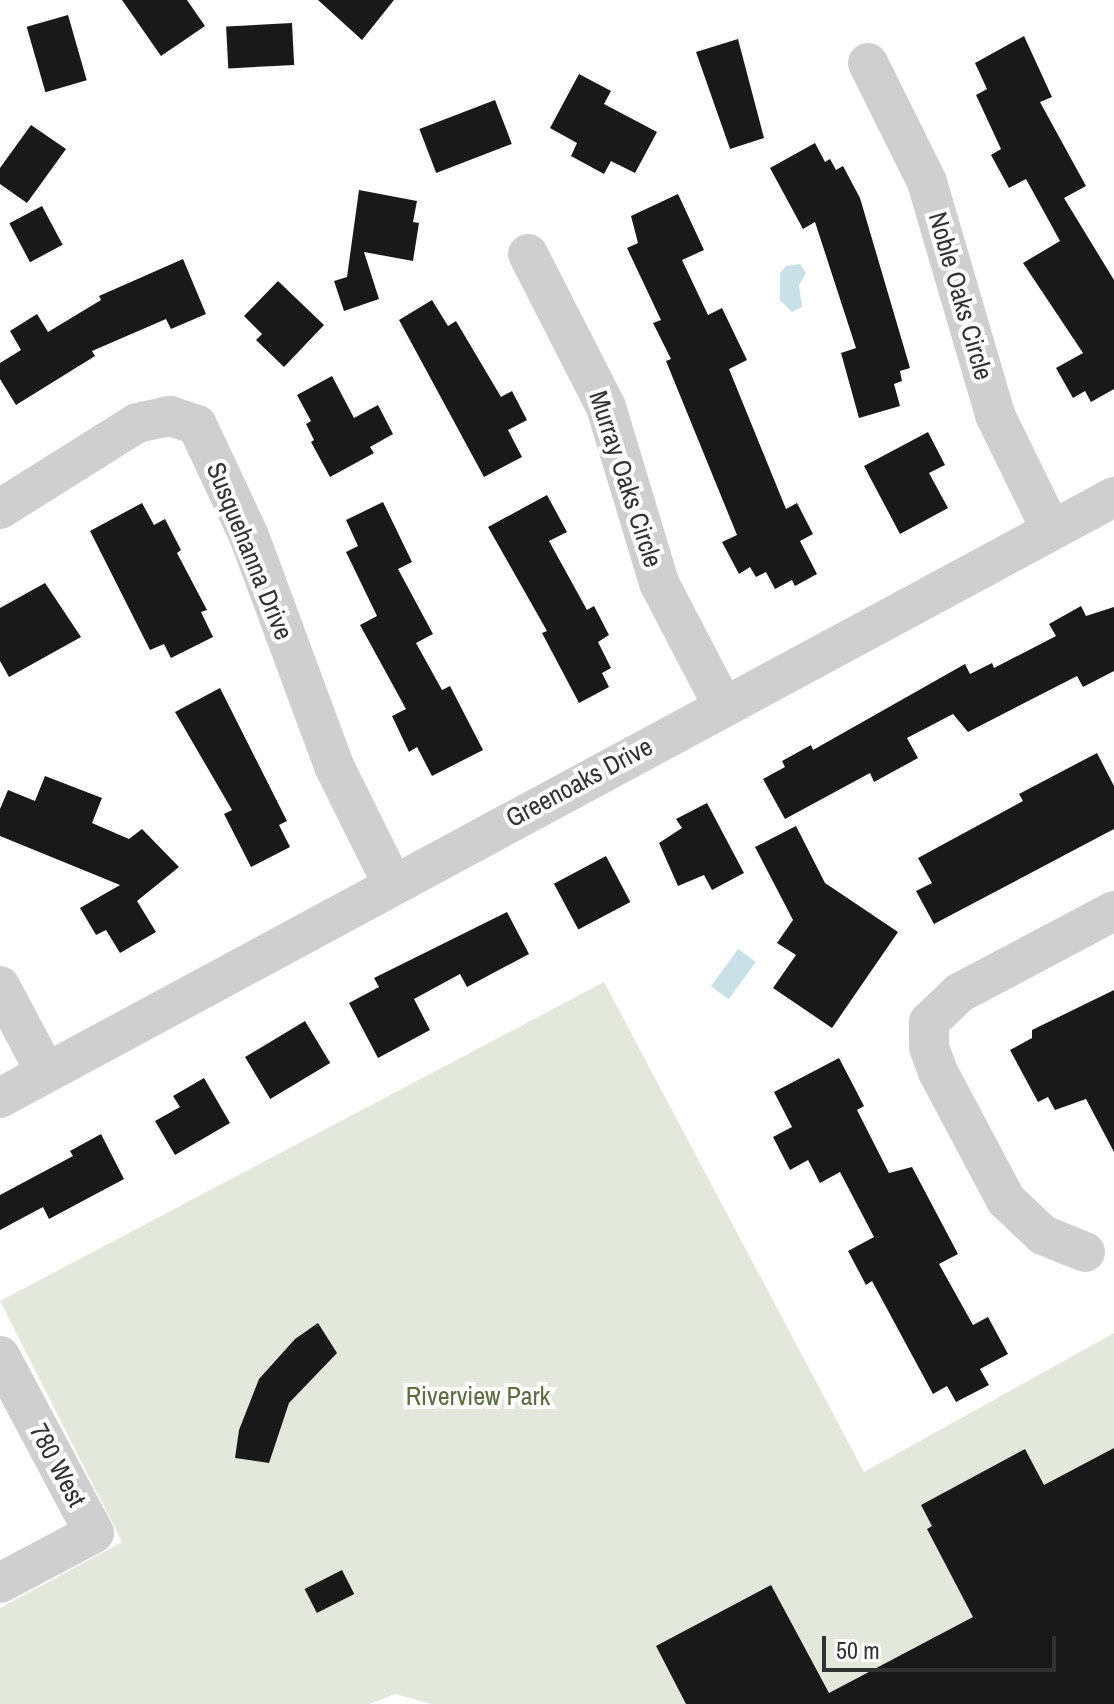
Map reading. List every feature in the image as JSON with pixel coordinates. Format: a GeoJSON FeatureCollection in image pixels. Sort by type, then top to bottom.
{"type":"FeatureCollection","features":[{"type":"Feature","properties":{"kind":"street","name":"Noble Oaks Circle"},"geometry":{"type":"LineString","coordinates":[[868,63],[927,182],[995,415],[1051,530]]}},
{"type":"Feature","properties":{"kind":"street","name":"Murray Oaks Circle"},"geometry":{"type":"LineString","coordinates":[[528,254],[606,407],[659,583],[722,704]]}},
{"type":"Feature","properties":{"kind":"street","name":"Susquehanna Drive"},"geometry":{"type":"LineString","coordinates":[[0,509],[137,423],[170,416],[197,425],[249,536],[334,766],[392,883]]}},
{"type":"Feature","properties":{"kind":"street","name":"Greenoaks Drive"},"geometry":{"type":"LineString","coordinates":[[0,1098],[722,704],[1114,497]]}},
{"type":"Feature","properties":{"kind":"street"},"geometry":{"type":"LineString","coordinates":[[1085,1252],[1043,1235],[1006,1200],[938,1072],[929,1047],[929,1022],[959,993],[1114,911]]}},
{"type":"Feature","properties":{"kind":"street"},"geometry":{"type":"LineString","coordinates":[[0,986],[46,1073]]}},
{"type":"Feature","properties":{"kind":"street","name":"780 West"},"geometry":{"type":"LineString","coordinates":[[0,1356],[94,1533],[0,1583]]}},
{"type":"Feature","properties":{"kind":"green space","name":"Riverview Park"},"geometry":{"type":"Polygon","coordinates":[[[604,982],[864,1472],[1114,1333],[1114,1704],[432,1704],[395,1694],[370,1704],[0,1704],[0,1608],[122,1542],[0,1301],[604,982]]]}},
{"type":"Feature","properties":{"kind":"water"},"geometry":{"type":"Polygon","coordinates":[[[800,264],[806,273],[799,285],[802,307],[792,312],[780,300],[780,273],[786,266],[800,264]]]}},
{"type":"Feature","properties":{"kind":"water"},"geometry":{"type":"Polygon","coordinates":[[[738,949],[756,962],[729,999],[711,986],[738,949]]]}},
{"type":"Feature","properties":{"kind":"building"},"geometry":{"type":"Polygon","coordinates":[[[122,0],[187,0],[205,26],[161,56],[122,0]]]}},
{"type":"Feature","properties":{"kind":"building"},"geometry":{"type":"Polygon","coordinates":[[[318,0],[394,0],[362,40],[318,0]]]}},
{"type":"Feature","properties":{"kind":"building"},"geometry":{"type":"Polygon","coordinates":[[[68,15],[87,80],[45,92],[27,27],[68,15]]]}},
{"type":"Feature","properties":{"kind":"building"},"geometry":{"type":"Polygon","coordinates":[[[292,23],[294,65],[228,68],[226,26],[292,23]]]}},
{"type":"Feature","properties":{"kind":"building"},"geometry":{"type":"Polygon","coordinates":[[[1024,36],[1052,97],[1040,102],[1086,186],[1064,198],[1114,280],[1114,389],[1091,402],[1085,391],[1073,398],[1056,368],[1083,353],[1023,263],[1060,241],[1026,179],[1009,188],[991,155],[1001,149],[976,95],[987,89],[975,63],[1024,36]]]}},
{"type":"Feature","properties":{"kind":"building"},"geometry":{"type":"Polygon","coordinates":[[[738,39],[764,138],[730,149],[696,52],[738,39]]]}},
{"type":"Feature","properties":{"kind":"building"},"geometry":{"type":"Polygon","coordinates":[[[579,74],[611,91],[604,104],[657,132],[635,173],[611,161],[604,174],[571,156],[577,143],[550,128],[579,74]]]}},
{"type":"Feature","properties":{"kind":"building"},"geometry":{"type":"Polygon","coordinates":[[[495,100],[512,144],[436,173],[419,129],[495,100]]]}},
{"type":"Feature","properties":{"kind":"building"},"geometry":{"type":"Polygon","coordinates":[[[31,125],[66,149],[27,203],[0,184],[0,168],[31,125]]]}},
{"type":"Feature","properties":{"kind":"building"},"geometry":{"type":"Polygon","coordinates":[[[815,143],[825,162],[830,159],[836,170],[843,166],[860,198],[910,368],[900,371],[902,381],[894,384],[900,406],[859,418],[841,353],[856,348],[815,222],[803,229],[770,168],[815,143]]]}},
{"type":"Feature","properties":{"kind":"building"},"geometry":{"type":"Polygon","coordinates":[[[359,190],[417,201],[413,222],[419,223],[413,261],[364,252],[379,299],[344,311],[334,281],[347,277],[359,190]]]}},
{"type":"Feature","properties":{"kind":"building"},"geometry":{"type":"Polygon","coordinates":[[[678,194],[704,250],[682,260],[708,315],[722,308],[747,360],[729,369],[786,509],[797,503],[813,534],[800,541],[817,574],[795,586],[792,580],[775,589],[766,572],[756,577],[750,567],[739,574],[722,542],[737,535],[666,361],[671,359],[653,323],[661,320],[627,248],[638,243],[631,216],[678,194]]]}},
{"type":"Feature","properties":{"kind":"building"},"geometry":{"type":"Polygon","coordinates":[[[42,206],[63,245],[30,262],[9,223],[42,206]]]}},
{"type":"Feature","properties":{"kind":"building"},"geometry":{"type":"Polygon","coordinates":[[[183,259],[206,314],[171,329],[166,319],[92,351],[95,356],[16,405],[0,379],[0,363],[21,350],[10,331],[37,314],[48,332],[101,300],[99,296],[183,259]]]}},
{"type":"Feature","properties":{"kind":"building"},"geometry":{"type":"Polygon","coordinates":[[[278,281],[324,325],[284,367],[256,340],[262,334],[244,316],[278,281]]]}},
{"type":"Feature","properties":{"kind":"building"},"geometry":{"type":"Polygon","coordinates":[[[432,300],[448,326],[456,321],[501,397],[512,391],[527,420],[508,430],[522,457],[484,477],[399,320],[432,300]]]}},
{"type":"Feature","properties":{"kind":"building"},"geometry":{"type":"Polygon","coordinates":[[[332,376],[354,418],[378,405],[393,434],[370,447],[374,453],[330,477],[311,442],[314,440],[306,424],[311,421],[297,395],[332,376]]]}},
{"type":"Feature","properties":{"kind":"building"},"geometry":{"type":"Polygon","coordinates":[[[928,432],[945,465],[929,473],[948,508],[900,534],[864,466],[928,432]]]}},
{"type":"Feature","properties":{"kind":"building"},"geometry":{"type":"Polygon","coordinates":[[[547,495],[567,532],[549,541],[587,610],[594,606],[609,635],[598,642],[611,668],[602,673],[609,687],[579,703],[542,633],[547,631],[488,527],[547,495]]]}},
{"type":"Feature","properties":{"kind":"building"},"geometry":{"type":"Polygon","coordinates":[[[383,502],[412,562],[398,569],[433,634],[416,643],[442,690],[450,686],[483,750],[432,776],[417,747],[409,752],[392,716],[406,709],[360,625],[377,616],[346,552],[358,546],[346,520],[383,502]]]}},
{"type":"Feature","properties":{"kind":"building"},"geometry":{"type":"Polygon","coordinates":[[[142,503],[154,525],[165,519],[181,550],[177,553],[207,610],[201,612],[213,637],[171,658],[164,644],[150,650],[90,531],[142,503]]]}},
{"type":"Feature","properties":{"kind":"building"},"geometry":{"type":"Polygon","coordinates":[[[45,583],[81,637],[9,677],[0,661],[0,608],[45,583]]]}},
{"type":"Feature","properties":{"kind":"building"},"geometry":{"type":"Polygon","coordinates":[[[1081,606],[1086,616],[1114,607],[1114,671],[1083,687],[1077,676],[968,732],[953,714],[907,738],[918,758],[874,782],[870,773],[785,819],[763,779],[785,767],[782,761],[811,745],[813,750],[965,664],[970,674],[992,663],[994,668],[1056,636],[1049,624],[1081,606]]]}},
{"type":"Feature","properties":{"kind":"building"},"geometry":{"type":"Polygon","coordinates":[[[220,688],[287,821],[279,825],[290,847],[251,867],[224,814],[232,810],[175,712],[220,688]]]}},
{"type":"Feature","properties":{"kind":"building"},"geometry":{"type":"Polygon","coordinates":[[[1097,753],[1114,786],[1114,829],[934,924],[916,891],[932,883],[918,858],[1023,801],[1019,794],[1097,753]]]}},
{"type":"Feature","properties":{"kind":"building"},"geometry":{"type":"Polygon","coordinates":[[[45,776],[102,798],[92,823],[129,839],[142,829],[179,867],[137,901],[156,932],[120,953],[106,930],[96,935],[80,908],[120,885],[0,836],[0,809],[8,790],[35,801],[45,776]]]}},
{"type":"Feature","properties":{"kind":"building"},"geometry":{"type":"Polygon","coordinates":[[[707,803],[744,873],[712,890],[704,875],[678,886],[659,843],[682,828],[676,819],[707,803]]]}},
{"type":"Feature","properties":{"kind":"building"},"geometry":{"type":"Polygon","coordinates":[[[796,826],[825,883],[898,932],[832,1028],[773,988],[796,955],[777,943],[793,920],[755,847],[796,826]]]}},
{"type":"Feature","properties":{"kind":"building"},"geometry":{"type":"Polygon","coordinates":[[[606,856],[630,902],[578,930],[554,884],[606,856]]]}},
{"type":"Feature","properties":{"kind":"building"},"geometry":{"type":"Polygon","coordinates":[[[507,912],[529,954],[467,987],[460,974],[414,999],[430,1030],[378,1058],[349,1003],[379,987],[374,978],[507,912]]]}},
{"type":"Feature","properties":{"kind":"building"},"geometry":{"type":"Polygon","coordinates":[[[1114,990],[1114,1152],[1086,1099],[1055,1110],[1048,1097],[1038,1102],[1010,1050],[1032,1038],[1032,1030],[1114,990]]]}},
{"type":"Feature","properties":{"kind":"building"},"geometry":{"type":"Polygon","coordinates":[[[305,1021],[330,1063],[270,1099],[245,1057],[305,1021]]]}},
{"type":"Feature","properties":{"kind":"building"},"geometry":{"type":"Polygon","coordinates":[[[839,1058],[864,1106],[857,1110],[889,1173],[912,1167],[958,1254],[939,1264],[973,1325],[988,1317],[1008,1354],[980,1369],[989,1385],[956,1402],[947,1386],[933,1394],[872,1281],[866,1285],[848,1251],[874,1237],[840,1172],[820,1183],[808,1160],[790,1170],[773,1137],[792,1127],[774,1092],[839,1058]]]}},
{"type":"Feature","properties":{"kind":"building"},"geometry":{"type":"Polygon","coordinates":[[[204,1078],[230,1123],[175,1155],[155,1121],[180,1107],[173,1096],[204,1078]]]}},
{"type":"Feature","properties":{"kind":"building"},"geometry":{"type":"Polygon","coordinates":[[[101,1134],[124,1179],[49,1219],[43,1207],[0,1230],[0,1195],[73,1156],[70,1151],[101,1134]]]}},
{"type":"Feature","properties":{"kind":"building"},"geometry":{"type":"Polygon","coordinates":[[[318,1323],[337,1353],[289,1403],[269,1463],[235,1458],[239,1430],[259,1379],[295,1339],[318,1323]]]}},
{"type":"Feature","properties":{"kind":"building"},"geometry":{"type":"Polygon","coordinates":[[[1114,1448],[1114,1704],[686,1704],[656,1646],[771,1585],[829,1693],[973,1617],[927,1529],[932,1526],[921,1505],[1025,1449],[1044,1485],[1114,1448]]]}},
{"type":"Feature","properties":{"kind":"building"},"geometry":{"type":"Polygon","coordinates":[[[342,1570],[354,1594],[317,1613],[305,1589],[342,1570]]]}}]}
